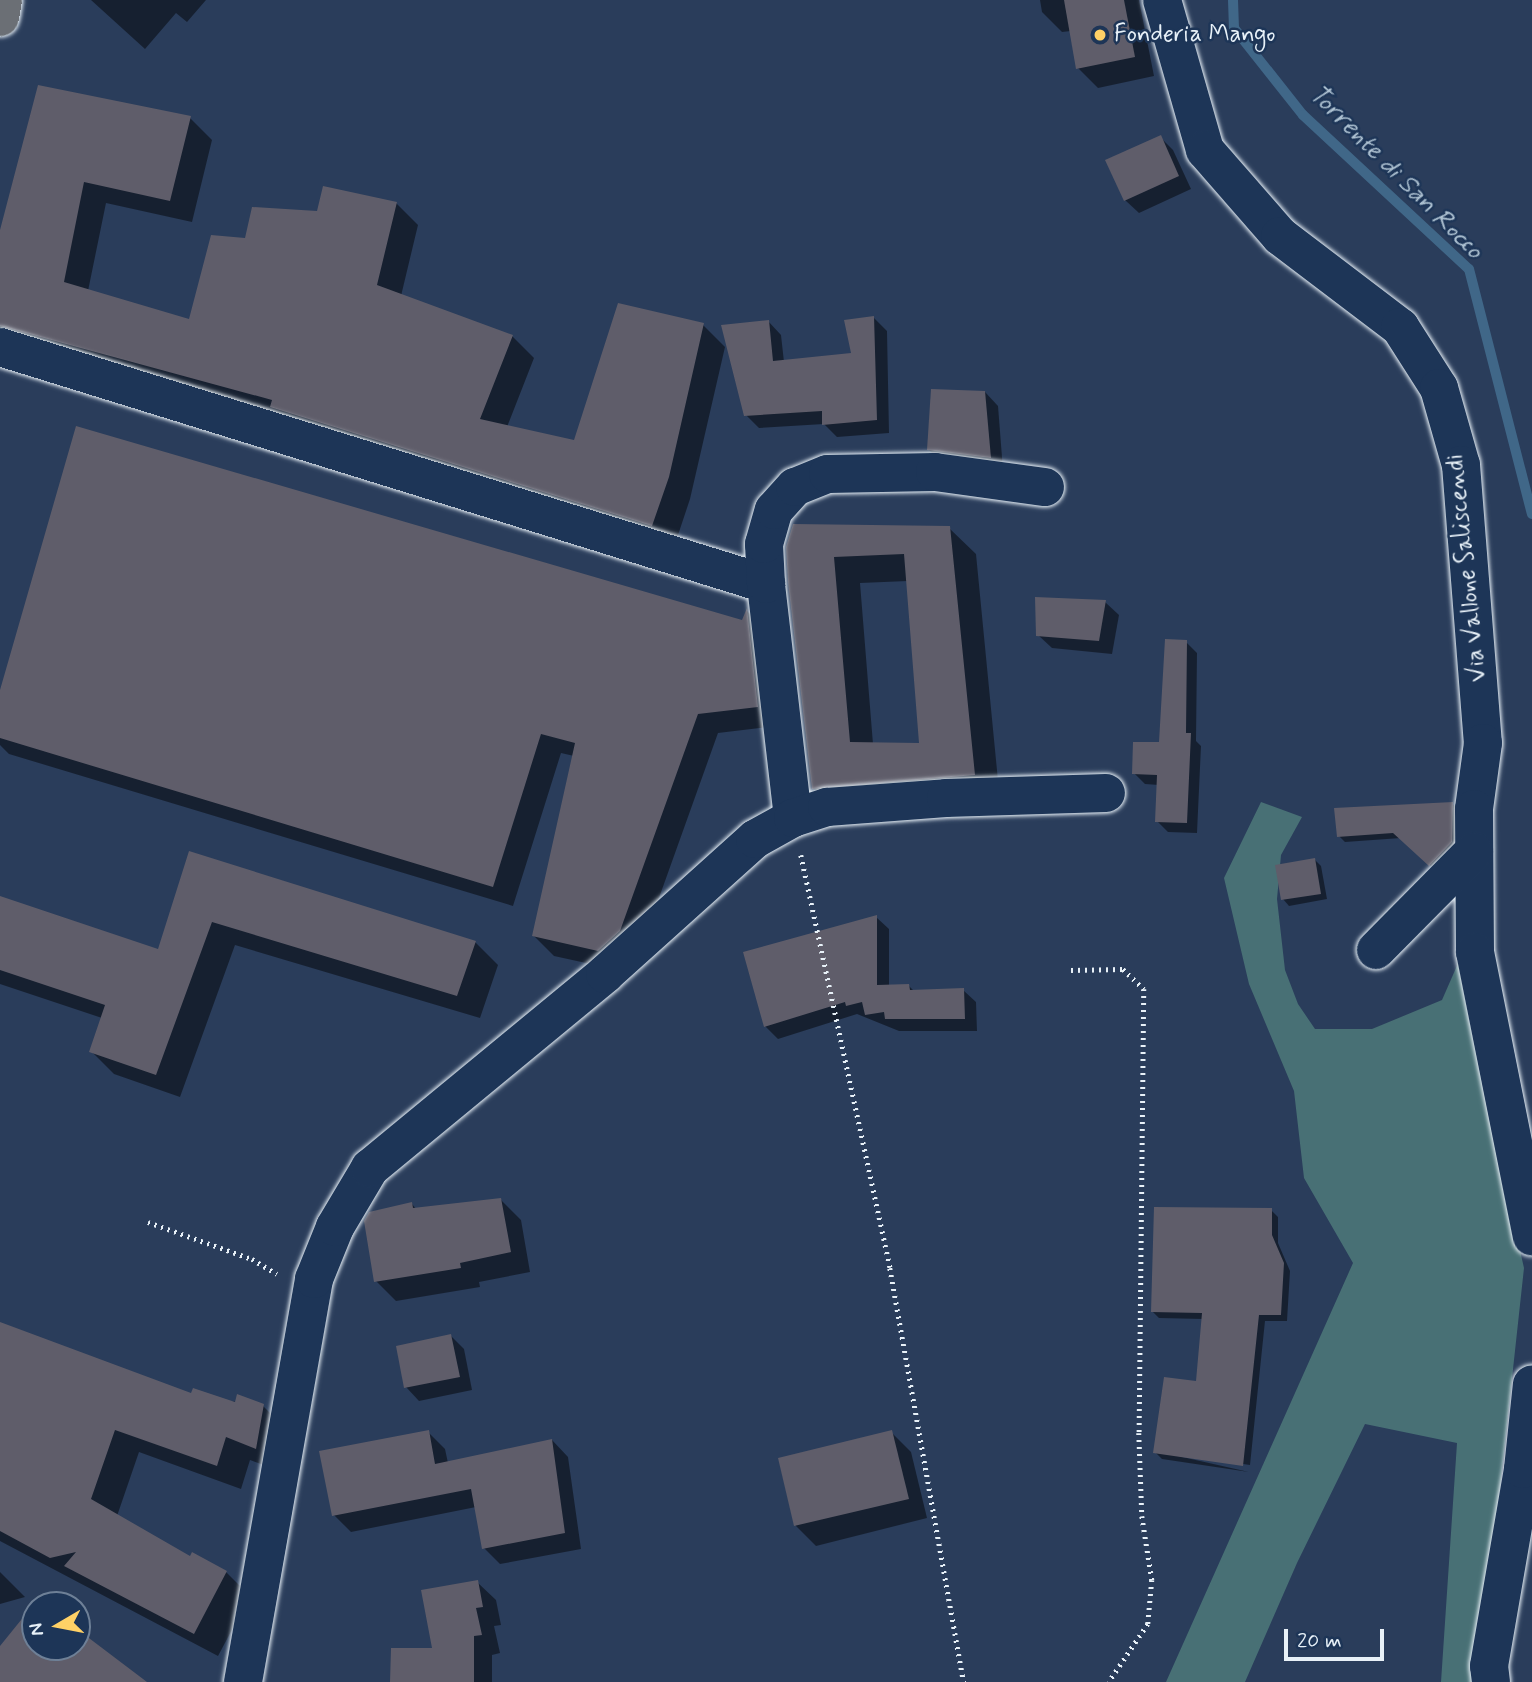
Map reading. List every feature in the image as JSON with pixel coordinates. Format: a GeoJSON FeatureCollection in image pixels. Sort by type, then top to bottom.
{"type":"FeatureCollection","features":[{"type":"Feature","properties":{"kind":"main road"},"geometry":{"type":"LineString","coordinates":[[0,16],[3,0]]}},
{"type":"Feature","properties":{"kind":"street","name":"Via Vallone Saliscendi"},"geometry":{"type":"LineString","coordinates":[[1163,0],[1205,150],[1280,236],[1401,327],[1439,387],[1461,465],[1483,743],[1474,809],[1475,952],[1532,1236]]}},
{"type":"Feature","properties":{"kind":"street"},"geometry":{"type":"LineString","coordinates":[[0,347],[766,583]]}},
{"type":"Feature","properties":{"kind":"street"},"geometry":{"type":"LineString","coordinates":[[793,818],[766,583],[764,544],[774,510],[795,487],[828,474],[935,472],[1045,487]]}},
{"type":"Feature","properties":{"kind":"street"},"geometry":{"type":"LineString","coordinates":[[243,1682],[314,1279],[335,1227],[370,1168],[605,974],[755,839],[793,818],[827,807],[946,797],[1106,793]]}},
{"type":"Feature","properties":{"kind":"street"},"geometry":{"type":"LineString","coordinates":[[1376,950],[1474,851]]}},
{"type":"Feature","properties":{"kind":"street"},"geometry":{"type":"LineString","coordinates":[[1491,1682],[1489,1666],[1523,1469],[1532,1384]]}},
{"type":"Feature","properties":{"kind":"street"},"geometry":{"type":"LineString","coordinates":[[218,1682],[271,1408]]}},
{"type":"Feature","properties":{"kind":"path"},"geometry":{"type":"LineString","coordinates":[[793,818],[890,1268],[964,1682]]}},
{"type":"Feature","properties":{"kind":"path"},"geometry":{"type":"LineString","coordinates":[[1071,970],[1123,969],[1144,989],[1139,1433],[1142,1516],[1152,1580],[1148,1624],[1109,1682]]}},
{"type":"Feature","properties":{"kind":"path"},"geometry":{"type":"LineString","coordinates":[[148,1222],[252,1259],[275,1269],[280,1279]]}},
{"type":"Feature","properties":{"kind":"green space"},"geometry":{"type":"Polygon","coordinates":[[[1261,802],[1302,817],[1281,855],[1277,899],[1285,970],[1298,1004],[1315,1029],[1372,1029],[1442,1000],[1463,952],[1493,1131],[1524,1268],[1479,1682],[1441,1682],[1457,1443],[1365,1424],[1297,1563],[1245,1682],[1166,1682],[1353,1263],[1304,1178],[1294,1091],[1249,984],[1224,878],[1261,802]]]}},
{"type":"Feature","properties":{"kind":"building","name":"Fonderia Mango"},"geometry":{"type":"Polygon","coordinates":[[[1064,0],[1124,0],[1135,57],[1076,69],[1064,0]]]}},
{"type":"Feature","properties":{"kind":"building"},"geometry":{"type":"Polygon","coordinates":[[[38,85],[191,116],[170,201],[84,182],[64,282],[189,319],[211,235],[245,238],[252,207],[317,211],[323,186],[397,202],[377,285],[513,335],[480,419],[574,440],[618,303],[704,323],[669,477],[652,526],[270,407],[272,400],[0,326],[0,230],[38,85]]]}},
{"type":"Feature","properties":{"kind":"building"},"geometry":{"type":"Polygon","coordinates":[[[1161,135],[1179,176],[1124,201],[1105,160],[1161,135]]]}},
{"type":"Feature","properties":{"kind":"building"},"geometry":{"type":"Polygon","coordinates":[[[874,316],[877,420],[822,425],[822,411],[744,416],[721,325],[769,320],[773,361],[851,353],[844,320],[874,316]]]}},
{"type":"Feature","properties":{"kind":"building"},"geometry":{"type":"Polygon","coordinates":[[[931,389],[985,391],[991,458],[927,450],[931,389]]]}},
{"type":"Feature","properties":{"kind":"building"},"geometry":{"type":"Polygon","coordinates":[[[76,426],[742,620],[747,608],[758,707],[698,714],[620,931],[598,951],[532,936],[575,743],[541,734],[493,887],[0,738],[0,690],[76,426]]]}},
{"type":"Feature","properties":{"kind":"building"},"geometry":{"type":"Polygon","coordinates":[[[793,524],[950,526],[975,775],[812,789],[786,547],[793,524]],[[904,554],[834,557],[850,742],[919,743],[904,554]]]}},
{"type":"Feature","properties":{"kind":"building"},"geometry":{"type":"Polygon","coordinates":[[[1035,597],[1106,600],[1099,641],[1036,636],[1035,597]]]}},
{"type":"Feature","properties":{"kind":"building"},"geometry":{"type":"Polygon","coordinates":[[[1165,639],[1187,640],[1186,733],[1191,733],[1187,823],[1155,822],[1157,775],[1132,774],[1133,742],[1159,742],[1165,639]]]}},
{"type":"Feature","properties":{"kind":"building"},"geometry":{"type":"Polygon","coordinates":[[[1453,802],[1452,842],[1429,866],[1393,833],[1337,837],[1334,808],[1453,802]]]}},
{"type":"Feature","properties":{"kind":"building"},"geometry":{"type":"Polygon","coordinates":[[[189,851],[476,941],[457,996],[212,922],[156,1075],[89,1052],[105,1005],[0,970],[0,896],[158,949],[189,851]]]}},
{"type":"Feature","properties":{"kind":"building"},"geometry":{"type":"Polygon","coordinates":[[[1315,858],[1321,894],[1281,900],[1275,865],[1315,858]]]}},
{"type":"Feature","properties":{"kind":"building"},"geometry":{"type":"Polygon","coordinates":[[[877,915],[877,985],[909,984],[910,990],[964,988],[965,1019],[885,1019],[884,1012],[865,1015],[862,1002],[846,1006],[845,1002],[764,1027],[743,952],[877,915]]]}},
{"type":"Feature","properties":{"kind":"building"},"geometry":{"type":"Polygon","coordinates":[[[501,1198],[511,1252],[460,1263],[461,1268],[374,1282],[364,1221],[369,1212],[412,1202],[413,1208],[501,1198]]]}},
{"type":"Feature","properties":{"kind":"building"},"geometry":{"type":"Polygon","coordinates":[[[1154,1207],[1272,1208],[1272,1235],[1284,1263],[1281,1315],[1259,1315],[1243,1466],[1153,1453],[1164,1377],[1196,1381],[1202,1313],[1151,1312],[1154,1207]]]}},
{"type":"Feature","properties":{"kind":"building"},"geometry":{"type":"Polygon","coordinates":[[[0,1322],[191,1393],[193,1388],[235,1402],[237,1394],[264,1404],[256,1449],[226,1437],[217,1466],[115,1430],[91,1499],[190,1556],[192,1552],[227,1571],[194,1634],[64,1566],[76,1552],[50,1558],[0,1531],[0,1322]]]}},
{"type":"Feature","properties":{"kind":"building"},"geometry":{"type":"Polygon","coordinates":[[[451,1334],[460,1377],[404,1388],[396,1346],[451,1334]]]}},
{"type":"Feature","properties":{"kind":"building"},"geometry":{"type":"Polygon","coordinates":[[[429,1430],[435,1464],[552,1439],[565,1533],[482,1549],[471,1489],[332,1516],[319,1451],[429,1430]]]}},
{"type":"Feature","properties":{"kind":"building"},"geometry":{"type":"Polygon","coordinates":[[[892,1430],[909,1499],[794,1526],[778,1458],[892,1430]]]}},
{"type":"Feature","properties":{"kind":"building"},"geometry":{"type":"Polygon","coordinates":[[[478,1580],[483,1607],[476,1608],[482,1635],[474,1636],[474,1682],[390,1682],[391,1648],[432,1648],[421,1590],[478,1580]]]}},
{"type":"Feature","properties":{"kind":"building"},"geometry":{"type":"Polygon","coordinates":[[[21,1620],[21,1661],[91,1661],[91,1640],[147,1682],[0,1682],[0,1646],[21,1620]]]}},
{"type":"Feature","properties":{"kind":"waterway","name":"Torrente di San Rocco"},"geometry":{"type":"LineString","coordinates":[[1233,0],[1234,28],[1303,115],[1469,269],[1532,514]]}},
{"type":"Feature","properties":{"kind":"place","name":"Fonderia Mango"},"geometry":{"type":"Point","coordinates":[1100,35]}}]}
